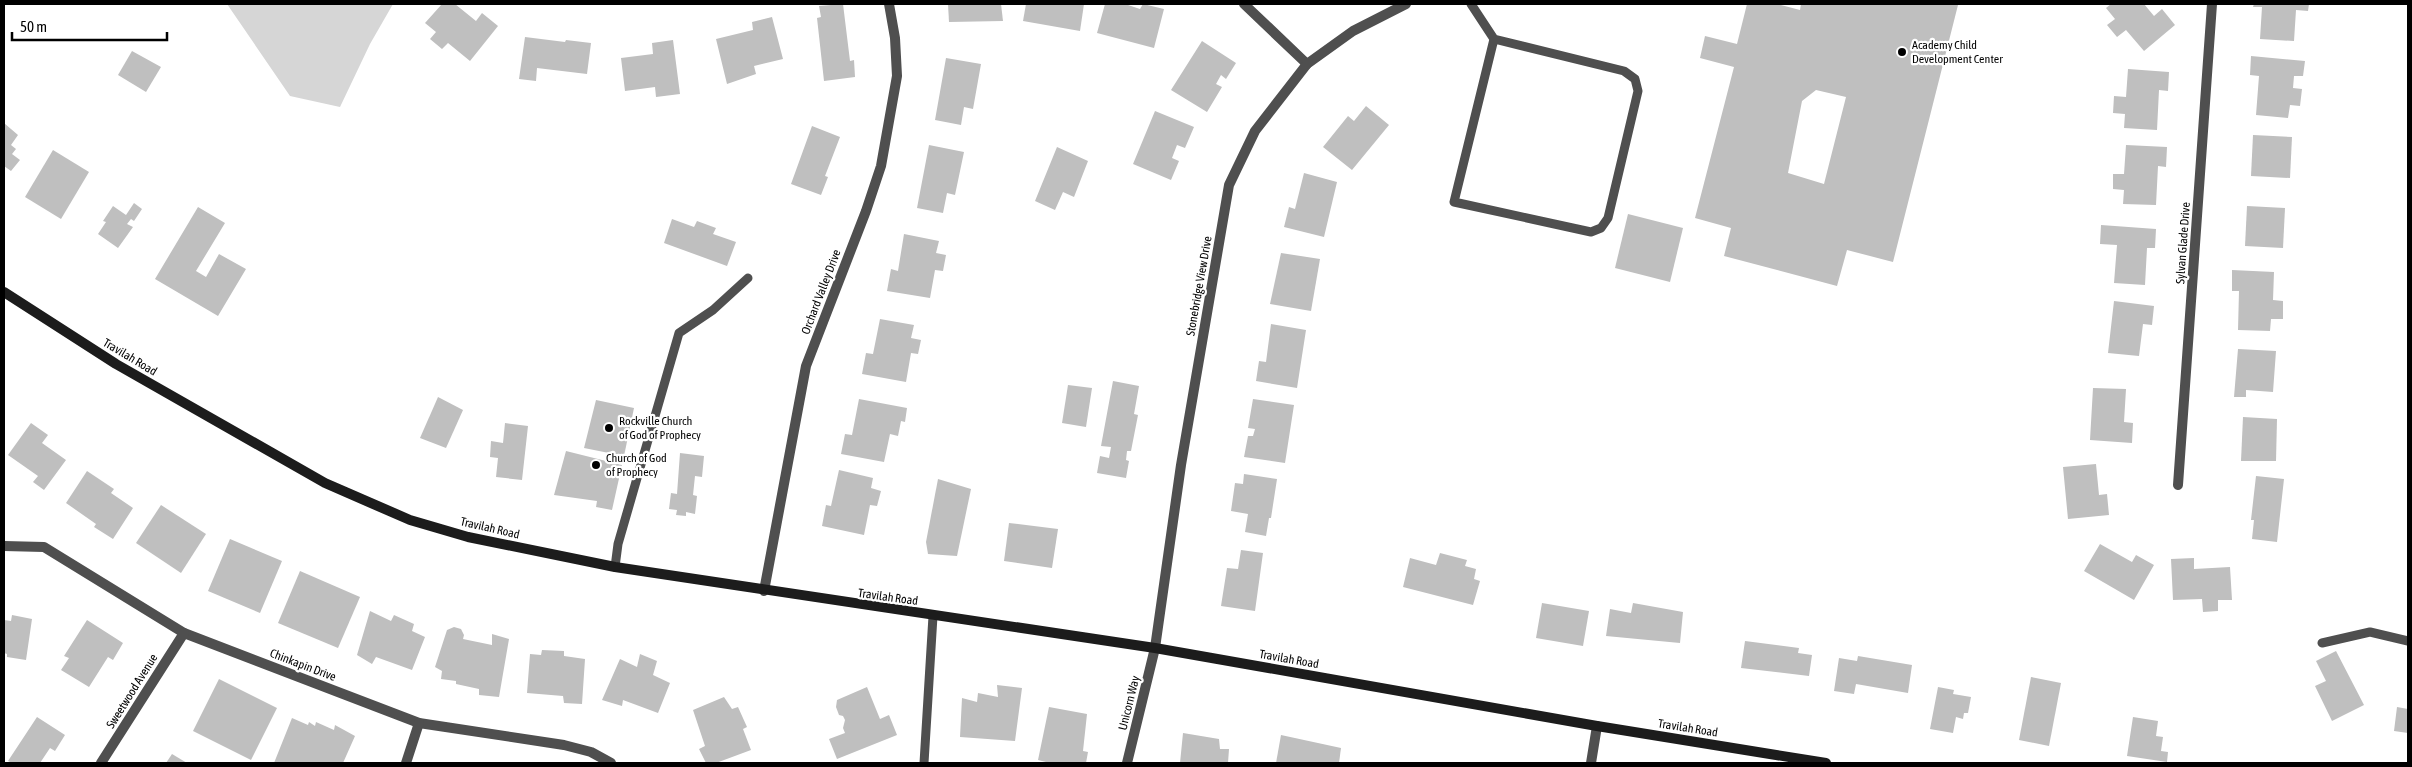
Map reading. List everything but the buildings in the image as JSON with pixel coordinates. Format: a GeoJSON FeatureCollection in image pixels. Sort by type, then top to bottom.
{"type":"FeatureCollection","features":[{"type":"Feature","properties":{"kind":"main road","name":"Travilah Road"},"geometry":{"type":"LineString","coordinates":[[4,292],[116,364],[325,483],[410,520],[460,534],[615,567],[764,591],[1155,648],[1597,726],[1826,763]]}},
{"type":"Feature","properties":{"kind":"street","name":"Orchard Valley Drive"},"geometry":{"type":"LineString","coordinates":[[764,591],[806,366],[866,211],[881,166],[897,76],[895,38],[889,4]]}},
{"type":"Feature","properties":{"kind":"street"},"geometry":{"type":"LineString","coordinates":[[1244,4],[1307,64]]}},
{"type":"Feature","properties":{"kind":"street","name":"Stonebridge View Drive"},"geometry":{"type":"LineString","coordinates":[[1155,648],[1181,465],[1229,185],[1255,131],[1307,64],[1353,31],[1406,4]]}},
{"type":"Feature","properties":{"kind":"street","name":"Sylvan Glade Drive"},"geometry":{"type":"LineString","coordinates":[[2178,485],[2212,4]]}},
{"type":"Feature","properties":{"kind":"street","name":"Chinkapin Drive"},"geometry":{"type":"LineString","coordinates":[[4,546],[44,547],[184,633],[419,723],[564,745],[592,752],[611,763]]}},
{"type":"Feature","properties":{"kind":"street","name":"Sweetwood Avenue"},"geometry":{"type":"LineString","coordinates":[[101,763],[184,633]]}},
{"type":"Feature","properties":{"kind":"street","name":"Unicorn Way"},"geometry":{"type":"LineString","coordinates":[[1127,763],[1155,648]]}},
{"type":"Feature","properties":{"kind":"street"},"geometry":{"type":"LineString","coordinates":[[406,763],[419,723]]}},
{"type":"Feature","properties":{"kind":"street"},"geometry":{"type":"LineString","coordinates":[[1591,763],[1597,726]]}},
{"type":"Feature","properties":{"kind":"lane"},"geometry":{"type":"LineString","coordinates":[[1470,4],[1494,39],[1624,71],[1635,79],[1638,91],[1608,218],[1601,228],[1591,232],[1454,202],[1494,39]]}},
{"type":"Feature","properties":{"kind":"lane"},"geometry":{"type":"LineString","coordinates":[[615,567],[618,544],[679,333],[713,310],[748,278]]}},
{"type":"Feature","properties":{"kind":"lane"},"geometry":{"type":"LineString","coordinates":[[924,763],[933,616]]}},
{"type":"Feature","properties":{"kind":"lane"},"geometry":{"type":"LineString","coordinates":[[2322,643],[2370,632],[2408,641]]}},
{"type":"Feature","properties":{"kind":"shaded area"},"geometry":{"type":"Polygon","coordinates":[[[227,4],[393,4],[370,44],[340,107],[290,96],[227,4]]]}},
{"type":"Feature","properties":{"kind":"place","name":"Academy Child Development Center"},"geometry":{"type":"Point","coordinates":[1902,52]}},
{"type":"Feature","properties":{"kind":"place","name":"Rockville Church of God of Prophecy"},"geometry":{"type":"Point","coordinates":[609,428]}},
{"type":"Feature","properties":{"kind":"place","name":"Church of God of Prophecy"},"geometry":{"type":"Point","coordinates":[596,465]}}]}
